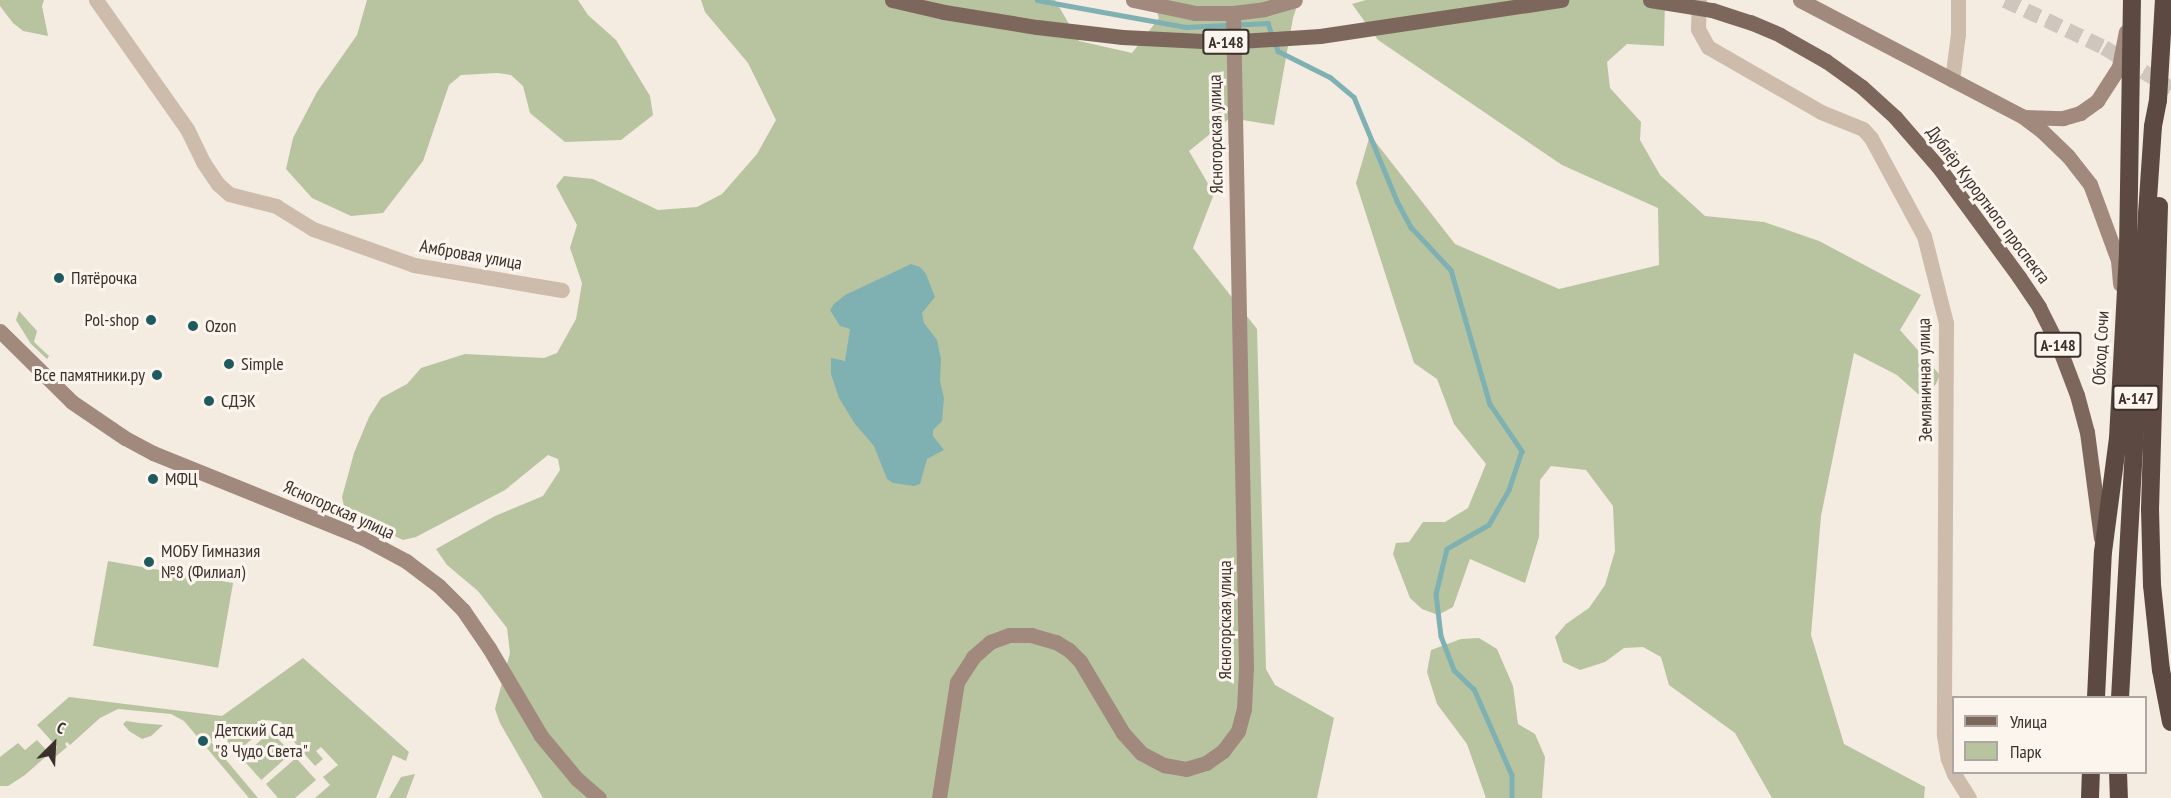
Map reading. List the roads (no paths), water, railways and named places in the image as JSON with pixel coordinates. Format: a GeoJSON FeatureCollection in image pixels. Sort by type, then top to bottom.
{"type":"FeatureCollection","features":[{"type":"Feature","properties":{"kind":"highway","name":"Обход Сочи"},"geometry":{"type":"LineString","coordinates":[[2096,696],[2103,552],[2118,438],[2123,311],[2128,252],[2132,0]]}},
{"type":"Feature","properties":{"kind":"highway","name":"А-147"},"geometry":{"type":"LineString","coordinates":[[2120,696],[2151,154],[2158,100],[2164,0]]}},
{"type":"Feature","properties":{"kind":"highway","name":"А-147"},"geometry":{"type":"LineString","coordinates":[[2158,100],[2161,155],[2150,509],[2152,585],[2161,670],[2171,722]]}},
{"type":"Feature","properties":{"kind":"highway"},"geometry":{"type":"LineString","coordinates":[[2090,798],[2091,774]]}},
{"type":"Feature","properties":{"kind":"highway"},"geometry":{"type":"LineString","coordinates":[[2118,774],[2119,798]]}},
{"type":"Feature","properties":{"kind":"main road","name":"А-148"},"geometry":{"type":"LineString","coordinates":[[892,0],[945,12],[1037,27],[1122,37],[1223,42],[1320,36],[1561,0]]}},
{"type":"Feature","properties":{"kind":"main road","name":"Дублёр Курортного проспекта"},"geometry":{"type":"LineString","coordinates":[[1650,0],[1712,10],[1750,22],[1780,35],[1826,61],[1862,87],[1895,117],[1940,169],[2024,284],[2039,307],[2062,353],[2087,432],[2103,552]]}},
{"type":"Feature","properties":{"kind":"street","name":"Амбровая улица"},"geometry":{"type":"LineString","coordinates":[[96,0],[187,129],[203,162],[218,184],[229,194],[276,206],[313,229],[414,265],[562,290]]}},
{"type":"Feature","properties":{"kind":"street"},"geometry":{"type":"LineString","coordinates":[[1133,0],[1195,13],[1233,13],[1264,9],[1295,0]]}},
{"type":"Feature","properties":{"kind":"street","name":"Земляничная улица"},"geometry":{"type":"LineString","coordinates":[[1699,0],[1698,29],[1708,47],[1821,112],[1863,129],[1871,138],[1924,236],[1930,270],[1944,310],[1947,332],[1944,735],[1952,770]]}},
{"type":"Feature","properties":{"kind":"street"},"geometry":{"type":"LineString","coordinates":[[1800,0],[2022,116]]}},
{"type":"Feature","properties":{"kind":"street"},"geometry":{"type":"LineString","coordinates":[[1952,80],[1958,34],[1958,0]]}},
{"type":"Feature","properties":{"kind":"street","name":"А-147"},"geometry":{"type":"LineString","coordinates":[[2022,116],[2063,118],[2080,112],[2097,101],[2119,67],[2132,0]]}},
{"type":"Feature","properties":{"kind":"street","name":"Ясногорская улица"},"geometry":{"type":"LineString","coordinates":[[939,798],[957,682],[973,657],[990,642],[1009,635],[1031,635],[1056,642],[1069,650],[1080,661],[1123,733],[1141,753],[1164,765],[1186,769],[1206,763],[1223,751],[1238,730],[1244,710],[1246,667],[1233,13]]}},
{"type":"Feature","properties":{"kind":"street","name":"А-147"},"geometry":{"type":"LineString","coordinates":[[2022,116],[2068,156],[2090,184],[2118,260],[2123,311]]}},
{"type":"Feature","properties":{"kind":"street","name":"Ясногорская улица"},"geometry":{"type":"LineString","coordinates":[[0,331],[72,402],[125,438],[153,453],[363,538],[406,561],[439,586],[463,609],[541,736],[577,779],[600,798]]}},
{"type":"Feature","properties":{"kind":"street","name":"Земляничная улица"},"geometry":{"type":"LineString","coordinates":[[1953,774],[1969,798]]}},
{"type":"Feature","properties":{"kind":"water"},"geometry":{"type":"Polygon","coordinates":[[[911,264],[920,267],[926,274],[935,297],[922,313],[924,323],[937,340],[941,359],[940,381],[944,398],[942,421],[933,430],[933,436],[944,450],[927,459],[920,484],[914,486],[893,483],[887,479],[874,446],[855,424],[839,398],[831,374],[831,358],[845,361],[850,329],[840,326],[830,310],[845,295],[911,264]]]}},
{"type":"Feature","properties":{"kind":"waterway"},"geometry":{"type":"LineString","coordinates":[[1037,0],[1186,27],[1268,23],[1272,35]]}},
{"type":"Feature","properties":{"kind":"waterway"},"geometry":{"type":"LineString","coordinates":[[1275,43],[1278,51],[1330,77],[1354,97],[1397,201],[1411,227],[1451,270],[1490,404],[1522,451],[1509,490],[1489,525],[1447,549],[1436,594],[1441,636],[1454,670],[1474,689],[1512,775],[1512,798]]}},
{"type":"Feature","properties":{"kind":"tunnel"},"geometry":{"type":"LineString","coordinates":[[2005,0],[2104,47],[2171,88]]}},
{"type":"Feature","properties":{"kind":"place","name":"Пятёрочка"},"geometry":{"type":"Point","coordinates":[59,278]}},
{"type":"Feature","properties":{"kind":"place","name":"Pol-shop"},"geometry":{"type":"Point","coordinates":[151,320]}},
{"type":"Feature","properties":{"kind":"place","name":"Ozon"},"geometry":{"type":"Point","coordinates":[193,326]}},
{"type":"Feature","properties":{"kind":"place","name":"Simple"},"geometry":{"type":"Point","coordinates":[229,364]}},
{"type":"Feature","properties":{"kind":"place","name":"Все памятники.ру"},"geometry":{"type":"Point","coordinates":[157,375]}},
{"type":"Feature","properties":{"kind":"place","name":"СДЭК"},"geometry":{"type":"Point","coordinates":[209,401]}},
{"type":"Feature","properties":{"kind":"place","name":"МФЦ"},"geometry":{"type":"Point","coordinates":[153,479]}},
{"type":"Feature","properties":{"kind":"place","name":"МОБУ Гимназия №8 (Филиал)"},"geometry":{"type":"Point","coordinates":[149,562]}},
{"type":"Feature","properties":{"kind":"place","name":"Детский Сад \"8 Чудо Света\""},"geometry":{"type":"Point","coordinates":[203,741]}}]}
